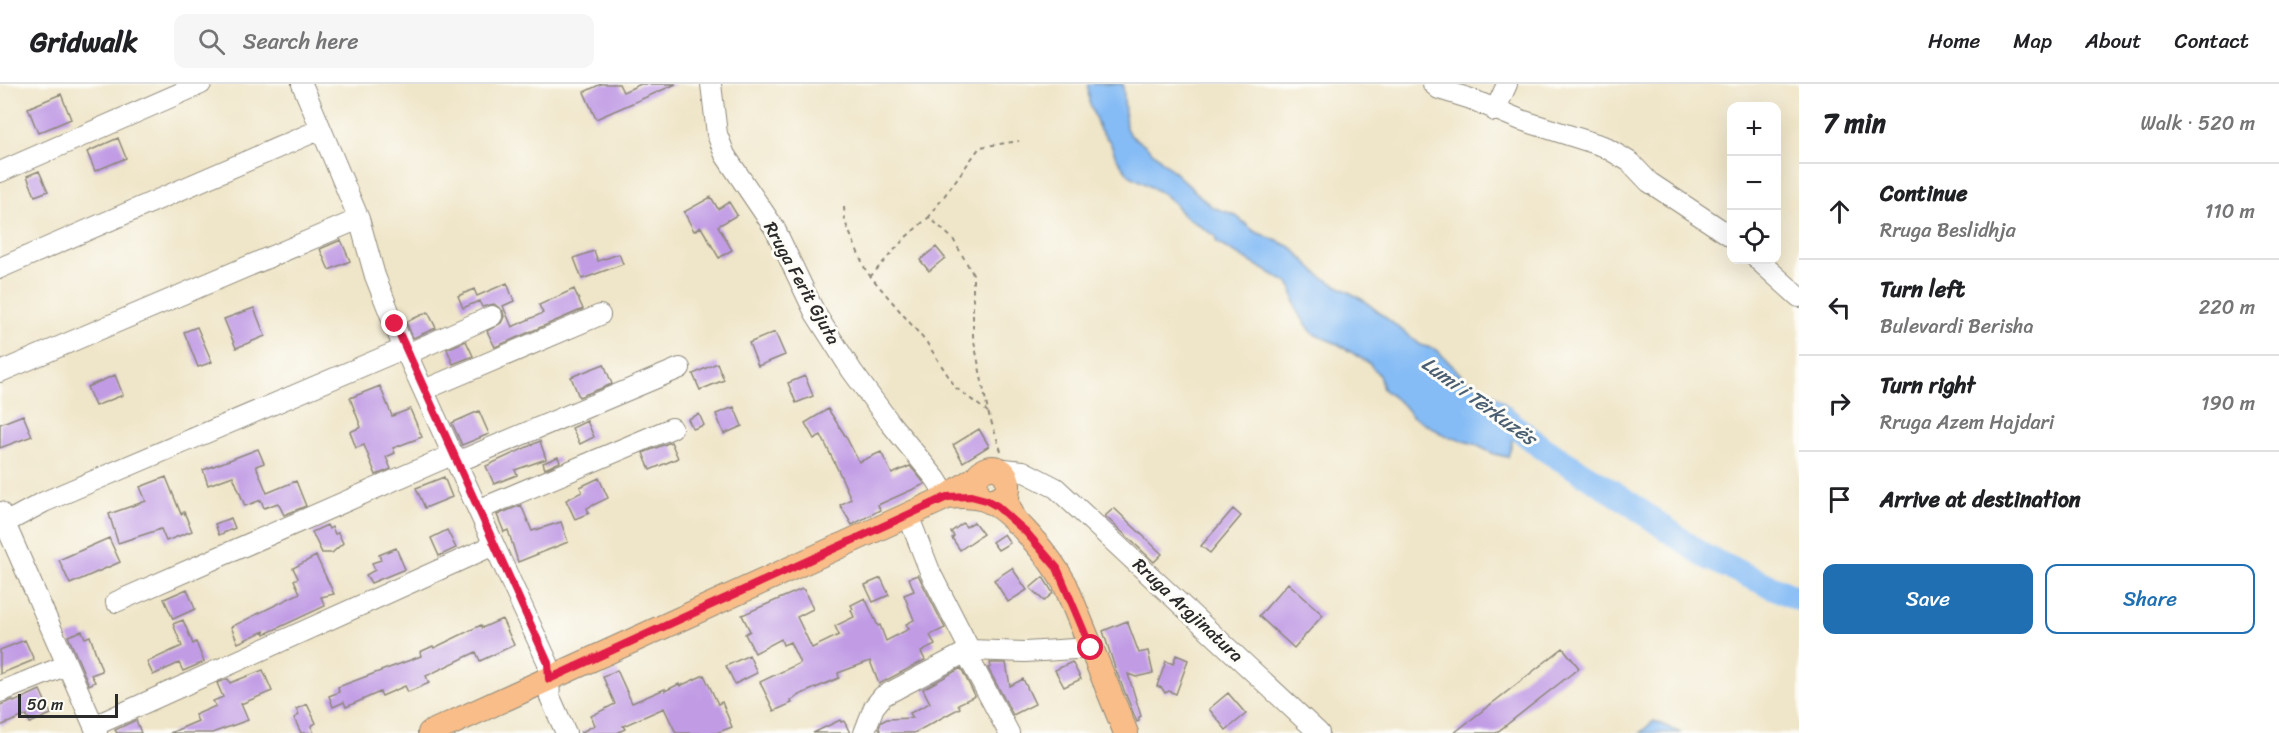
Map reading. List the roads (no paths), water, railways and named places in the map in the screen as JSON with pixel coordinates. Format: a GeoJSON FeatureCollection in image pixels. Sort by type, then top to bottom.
{"type":"FeatureCollection","features":[{"type":"Feature","properties":{"kind":"main road"},"geometry":{"type":"LineString","coordinates":[[986,473],[975,482],[978,493],[1017,524],[1057,568],[1126,733]]}},
{"type":"Feature","properties":{"kind":"main road"},"geometry":{"type":"LineString","coordinates":[[430,733],[947,497],[986,473],[1004,473],[1007,478],[1007,502],[1017,524]]}},
{"type":"Feature","properties":{"kind":"main road"},"geometry":{"type":"LineString","coordinates":[[947,497],[971,496],[997,500],[1008,489]]}},
{"type":"Feature","properties":{"kind":"street"},"geometry":{"type":"LineString","coordinates":[[0,172],[201,84]]}},
{"type":"Feature","properties":{"kind":"street"},"geometry":{"type":"LineString","coordinates":[[302,84],[359,219],[375,276],[406,351],[548,663],[550,697],[566,733]]}},
{"type":"Feature","properties":{"kind":"street","name":"Rruga Ferit Gjuta"},"geometry":{"type":"LineString","coordinates":[[711,84],[717,134],[725,155],[775,229],[815,313],[852,371],[936,479],[947,497]]}},
{"type":"Feature","properties":{"kind":"street"},"geometry":{"type":"LineString","coordinates":[[1434,84],[1439,89],[1472,99],[1495,111],[1603,146],[1630,162],[1649,182],[1727,234]]}},
{"type":"Feature","properties":{"kind":"street"},"geometry":{"type":"LineString","coordinates":[[1495,111],[1507,84]]}},
{"type":"Feature","properties":{"kind":"street"},"geometry":{"type":"LineString","coordinates":[[0,268],[321,129]]}},
{"type":"Feature","properties":{"kind":"street"},"geometry":{"type":"LineString","coordinates":[[0,372],[359,219]]}},
{"type":"Feature","properties":{"kind":"street"},"geometry":{"type":"LineString","coordinates":[[1762,264],[1799,297]]}},
{"type":"Feature","properties":{"kind":"street"},"geometry":{"type":"LineString","coordinates":[[424,390],[600,315]]}},
{"type":"Feature","properties":{"kind":"street"},"geometry":{"type":"LineString","coordinates":[[492,316],[44,502],[2,517],[96,730],[494,545]]}},
{"type":"Feature","properties":{"kind":"street"},"geometry":{"type":"LineString","coordinates":[[116,602],[455,458],[680,368]]}},
{"type":"Feature","properties":{"kind":"street"},"geometry":{"type":"LineString","coordinates":[[478,510],[672,428]]}},
{"type":"Feature","properties":{"kind":"street","name":"Rruga Argjinatura"},"geometry":{"type":"LineString","coordinates":[[986,473],[1023,471],[1056,488],[1319,733]]}},
{"type":"Feature","properties":{"kind":"street"},"geometry":{"type":"LineString","coordinates":[[1008,489],[1015,483],[1024,481],[1056,488]]}},
{"type":"Feature","properties":{"kind":"street"},"geometry":{"type":"LineString","coordinates":[[908,515],[931,574],[970,650],[971,662],[1009,733]]}},
{"type":"Feature","properties":{"kind":"street"},"geometry":{"type":"LineString","coordinates":[[864,733],[874,706],[883,696],[970,650],[1025,652],[1091,648]]}},
{"type":"Feature","properties":{"kind":"street"},"geometry":{"type":"LineString","coordinates":[[0,692],[67,665]]}},
{"type":"Feature","properties":{"kind":"water"},"geometry":{"type":"Polygon","coordinates":[[[1088,84],[1123,84],[1126,128],[1130,135],[1144,144],[1212,207],[1235,215],[1254,231],[1291,247],[1320,276],[1363,300],[1421,345],[1437,350],[1466,380],[1494,395],[1519,415],[1508,457],[1444,435],[1412,416],[1402,404],[1383,389],[1379,375],[1369,363],[1311,331],[1297,311],[1292,289],[1288,283],[1217,243],[1215,236],[1183,215],[1162,193],[1129,175],[1116,157],[1110,142],[1100,130],[1089,102],[1088,84]]]}},
{"type":"Feature","properties":{"kind":"water"},"geometry":{"type":"Polygon","coordinates":[[[1654,721],[1681,733],[1640,733],[1654,721]]]}},
{"type":"Feature","properties":{"kind":"waterway","name":"Lumi i Tërkuzës"},"geometry":{"type":"LineString","coordinates":[[1489,406],[1544,449],[1621,497],[1706,557],[1799,599]]}}]}
